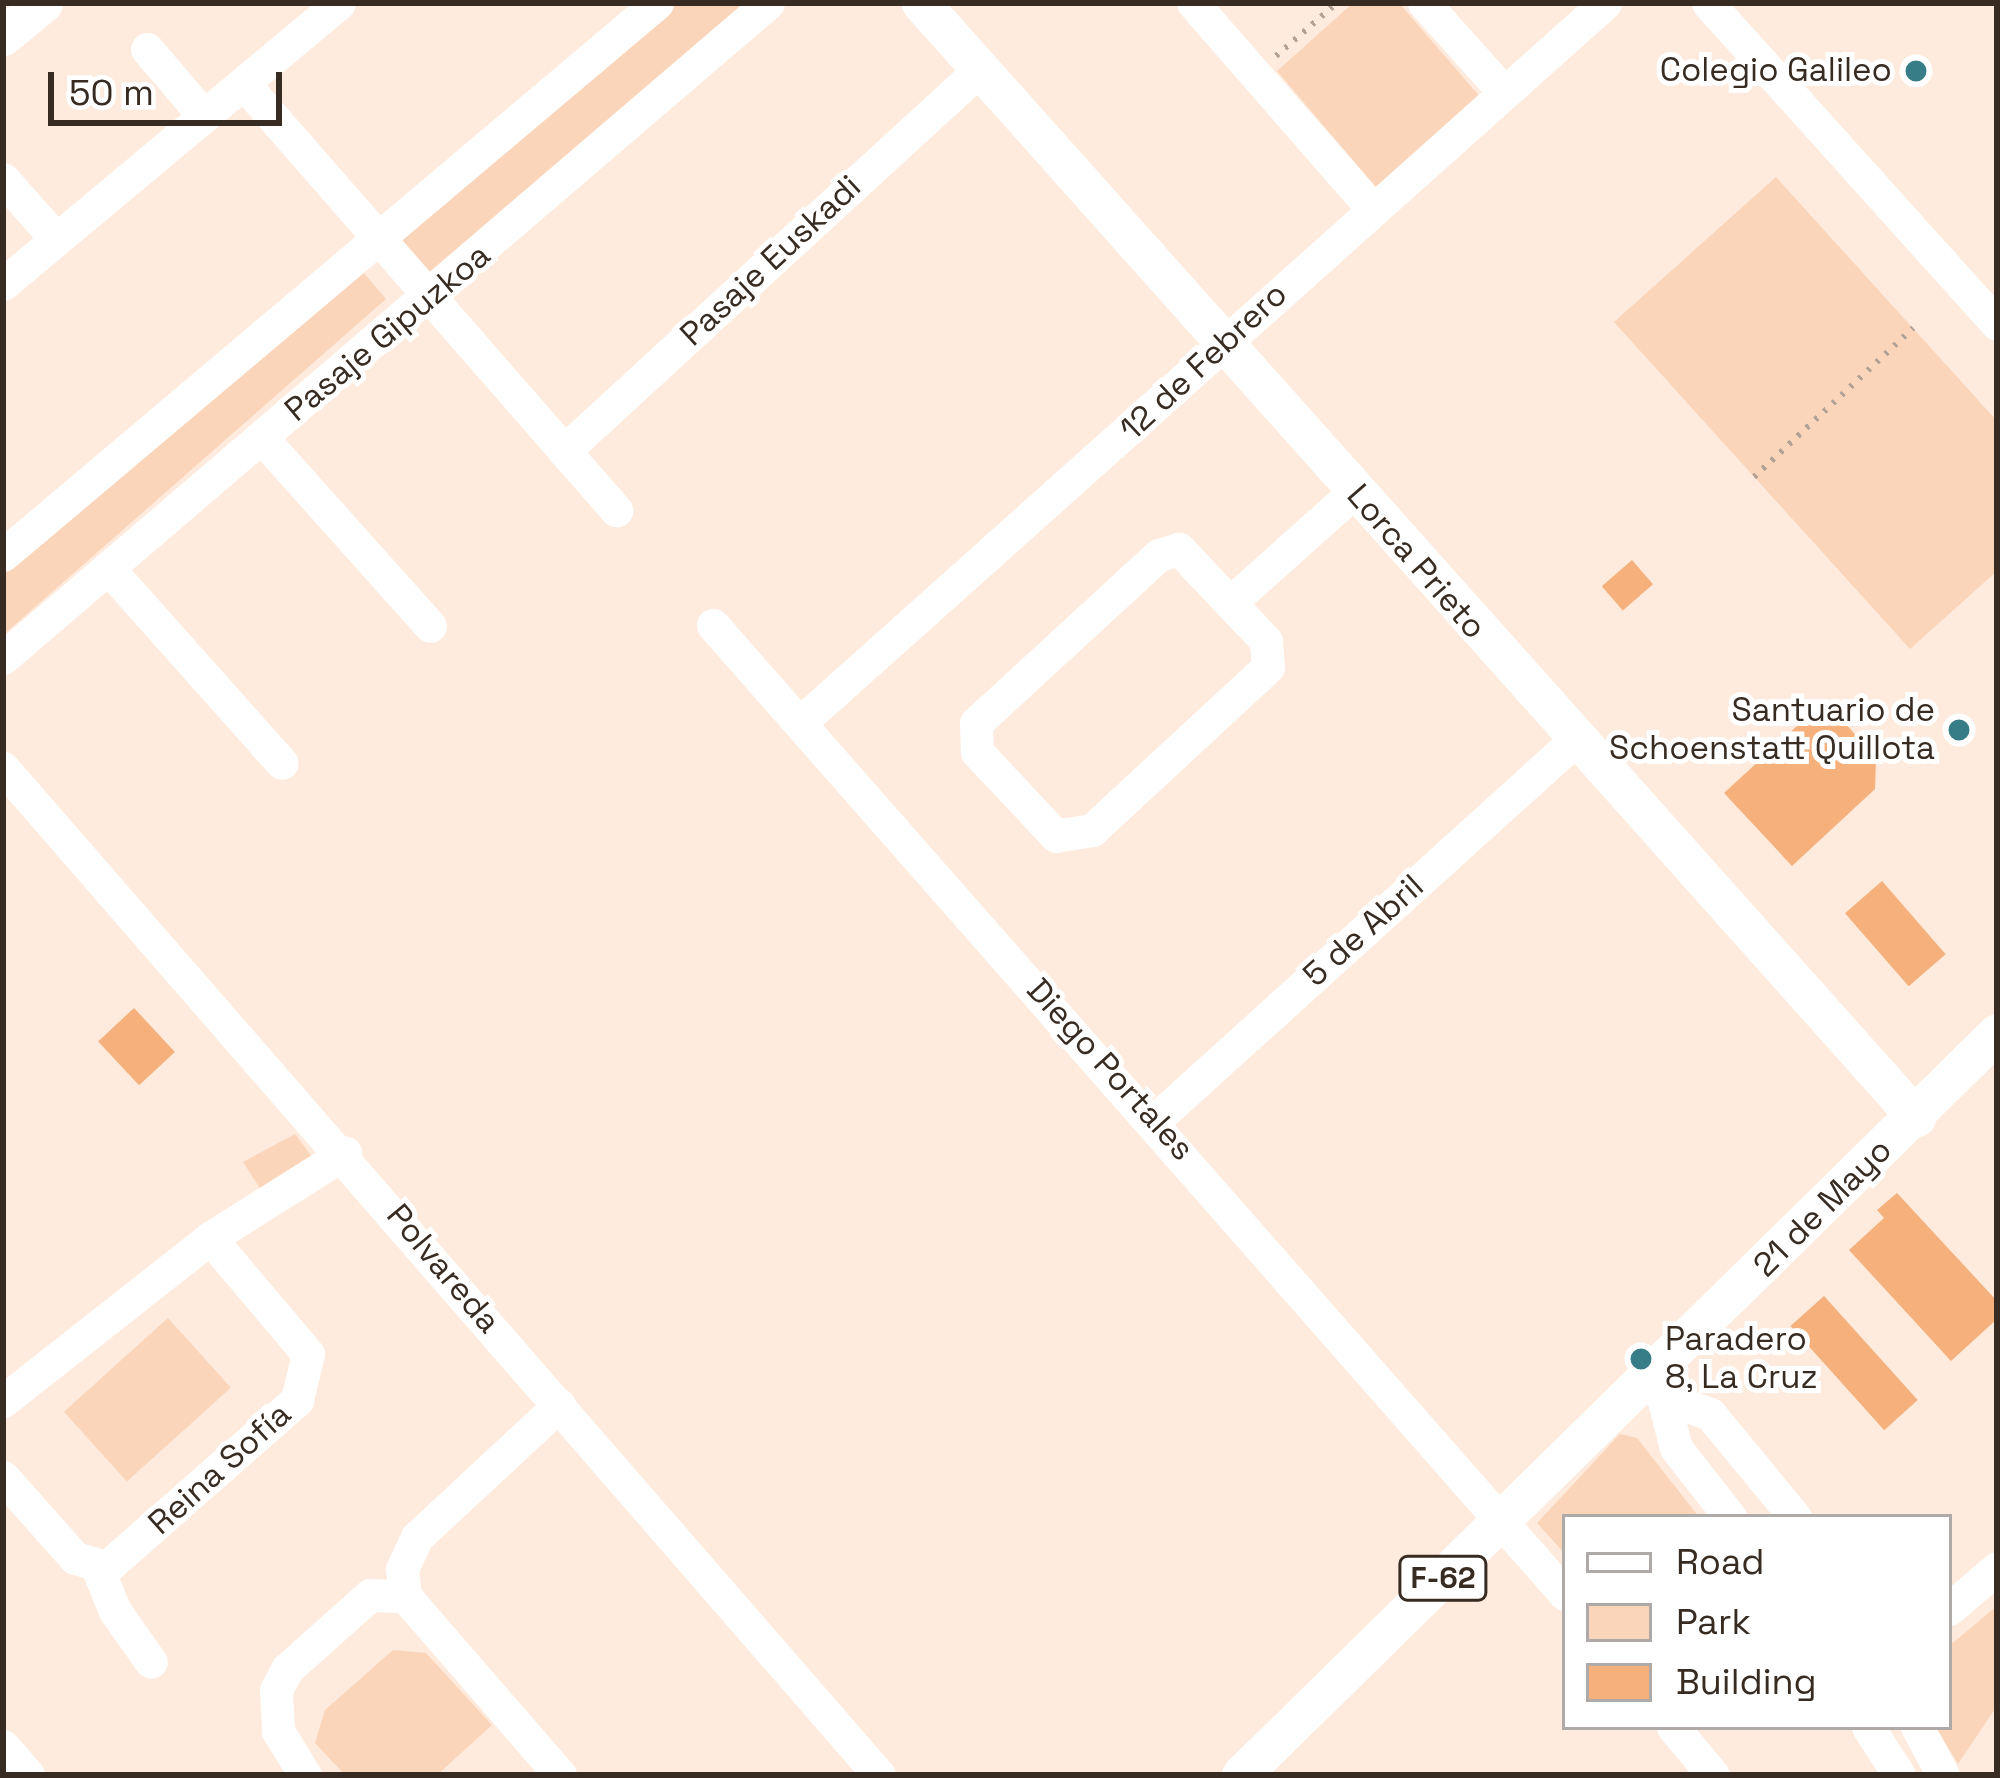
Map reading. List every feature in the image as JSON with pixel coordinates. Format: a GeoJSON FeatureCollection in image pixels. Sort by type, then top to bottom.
{"type":"FeatureCollection","features":[{"type":"Feature","properties":{"kind":"main road"},"geometry":{"type":"LineString","coordinates":[[3,36],[43,3]]}},
{"type":"Feature","properties":{"kind":"main road","name":"Lorca Prieto"},"geometry":{"type":"LineString","coordinates":[[921,3],[1574,741],[1916,1117]]}},
{"type":"Feature","properties":{"kind":"main road","name":"21 de Mayo"},"geometry":{"type":"LineString","coordinates":[[1655,1389],[1997,1033]]}},
{"type":"Feature","properties":{"kind":"main road","name":"F-62"},"geometry":{"type":"LineString","coordinates":[[1241,1775],[1504,1519],[1655,1389]]}},
{"type":"Feature","properties":{"kind":"street"},"geometry":{"type":"LineString","coordinates":[[3,284],[339,3]]}},
{"type":"Feature","properties":{"kind":"street"},"geometry":{"type":"LineString","coordinates":[[3,555],[657,3]]}},
{"type":"Feature","properties":{"kind":"street","name":"Pasaje Gipuzkoa"},"geometry":{"type":"LineString","coordinates":[[3,658],[430,300],[768,3]]}},
{"type":"Feature","properties":{"kind":"street"},"geometry":{"type":"LineString","coordinates":[[1193,3],[1370,206]]}},
{"type":"Feature","properties":{"kind":"street"},"geometry":{"type":"LineString","coordinates":[[1424,3],[1502,91]]}},
{"type":"Feature","properties":{"kind":"street","name":"12 de Febrero"},"geometry":{"type":"LineString","coordinates":[[802,721],[1224,346],[1370,206],[1605,3]]}},
{"type":"Feature","properties":{"kind":"street"},"geometry":{"type":"LineString","coordinates":[[1708,3],[1997,324]]}},
{"type":"Feature","properties":{"kind":"street"},"geometry":{"type":"LineString","coordinates":[[147,49],[204,116]]}},
{"type":"Feature","properties":{"kind":"street","name":"Pasaje Euskadi"},"geometry":{"type":"LineString","coordinates":[[564,451],[979,70]]}},
{"type":"Feature","properties":{"kind":"street"},"geometry":{"type":"LineString","coordinates":[[244,84],[616,510]]}},
{"type":"Feature","properties":{"kind":"street"},"geometry":{"type":"LineString","coordinates":[[3,178],[56,239]]}},
{"type":"Feature","properties":{"kind":"street"},"geometry":{"type":"LineString","coordinates":[[262,438],[430,626]]}},
{"type":"Feature","properties":{"kind":"street"},"geometry":{"type":"LineString","coordinates":[[1232,601],[1354,493]]}},
{"type":"Feature","properties":{"kind":"street"},"geometry":{"type":"LineString","coordinates":[[944,753],[974,735],[981,717],[1168,550],[1190,554],[1266,641],[1268,667],[1078,838],[1047,831],[987,765],[974,735]]}},
{"type":"Feature","properties":{"kind":"street"},"geometry":{"type":"LineString","coordinates":[[108,568],[282,763]]}},
{"type":"Feature","properties":{"kind":"street","name":"Diego Portales"},"geometry":{"type":"LineString","coordinates":[[713,625],[1154,1120],[1562,1590]]}},
{"type":"Feature","properties":{"kind":"street","name":"5 de Abril"},"geometry":{"type":"LineString","coordinates":[[1154,1120],[1574,741]]}},
{"type":"Feature","properties":{"kind":"street","name":"Polvareda"},"geometry":{"type":"LineString","coordinates":[[3,768],[345,1153],[879,1775]]}},
{"type":"Feature","properties":{"kind":"street"},"geometry":{"type":"LineString","coordinates":[[3,1400],[210,1238],[345,1153]]}},
{"type":"Feature","properties":{"kind":"street","name":"Reina Sofía"},"geometry":{"type":"LineString","coordinates":[[97,1568],[118,1561],[307,1385],[308,1354],[210,1238]]}},
{"type":"Feature","properties":{"kind":"street"},"geometry":{"type":"LineString","coordinates":[[1655,1389],[1676,1448],[1728,1514]]}},
{"type":"Feature","properties":{"kind":"street"},"geometry":{"type":"LineString","coordinates":[[1655,1389],[1710,1414],[1793,1514]]}},
{"type":"Feature","properties":{"kind":"street"},"geometry":{"type":"LineString","coordinates":[[559,1406],[417,1537],[402,1568],[405,1596],[560,1775]]}},
{"type":"Feature","properties":{"kind":"street"},"geometry":{"type":"LineString","coordinates":[[3,1477],[75,1558],[97,1568],[115,1611],[152,1662]]}},
{"type":"Feature","properties":{"kind":"street"},"geometry":{"type":"LineString","coordinates":[[1952,1606],[1997,1568]]}},
{"type":"Feature","properties":{"kind":"street"},"geometry":{"type":"LineString","coordinates":[[305,1775],[278,1731],[277,1690],[286,1669],[370,1595],[405,1596]]}},
{"type":"Feature","properties":{"kind":"street"},"geometry":{"type":"LineString","coordinates":[[1675,1730],[1712,1775]]}},
{"type":"Feature","properties":{"kind":"street"},"geometry":{"type":"LineString","coordinates":[[1870,1730],[1899,1775]]}},
{"type":"Feature","properties":{"kind":"street"},"geometry":{"type":"LineString","coordinates":[[1919,1730],[1943,1775]]}},
{"type":"Feature","properties":{"kind":"street"},"geometry":{"type":"LineString","coordinates":[[3,1746],[28,1775]]}},
{"type":"Feature","properties":{"kind":"path"},"geometry":{"type":"LineString","coordinates":[[1254,74],[1336,3]]}},
{"type":"Feature","properties":{"kind":"path"},"geometry":{"type":"LineString","coordinates":[[1754,477],[1913,328]]}},
{"type":"Feature","properties":{"kind":"green space"},"geometry":{"type":"Polygon","coordinates":[[[657,3],[768,3],[430,300],[376,236],[657,3]]]}},
{"type":"Feature","properties":{"kind":"green space"},"geometry":{"type":"Polygon","coordinates":[[[1353,3],[1399,3],[1481,98],[1376,187],[1277,71],[1353,3]]]}},
{"type":"Feature","properties":{"kind":"green space"},"geometry":{"type":"Polygon","coordinates":[[[1776,177],[1997,421],[1997,571],[1910,649],[1614,322],[1776,177]]]}},
{"type":"Feature","properties":{"kind":"green space"},"geometry":{"type":"Polygon","coordinates":[[[358,266],[386,299],[3,635],[3,570],[358,266]]]}},
{"type":"Feature","properties":{"kind":"green space"},"geometry":{"type":"Polygon","coordinates":[[[295,1134],[328,1178],[274,1210],[243,1162],[295,1134]]]}},
{"type":"Feature","properties":{"kind":"green space"},"geometry":{"type":"Polygon","coordinates":[[[168,1318],[231,1388],[127,1482],[64,1412],[168,1318]]]}},
{"type":"Feature","properties":{"kind":"green space"},"geometry":{"type":"Polygon","coordinates":[[[1620,1434],[1637,1438],[1697,1514],[1562,1514],[1562,1551],[1537,1523],[1620,1434]]]}},
{"type":"Feature","properties":{"kind":"green space"},"geometry":{"type":"Polygon","coordinates":[[[1997,1606],[1997,1706],[1958,1764],[1938,1730],[1952,1730],[1952,1644],[1997,1606]]]}},
{"type":"Feature","properties":{"kind":"green space"},"geometry":{"type":"Polygon","coordinates":[[[393,1650],[426,1653],[492,1725],[437,1775],[345,1775],[315,1743],[325,1710],[393,1650]]]}},
{"type":"Feature","properties":{"kind":"building"},"geometry":{"type":"Polygon","coordinates":[[[1632,560],[1653,584],[1623,610],[1602,586],[1632,560]]]}},
{"type":"Feature","properties":{"kind":"building"},"geometry":{"type":"Polygon","coordinates":[[[1809,715],[1840,717],[1876,759],[1875,789],[1792,866],[1724,793],[1809,715]]]}},
{"type":"Feature","properties":{"kind":"building"},"geometry":{"type":"Polygon","coordinates":[[[1882,881],[1946,954],[1909,986],[1845,913],[1882,881]]]}},
{"type":"Feature","properties":{"kind":"building"},"geometry":{"type":"Polygon","coordinates":[[[134,1008],[175,1052],[139,1085],[98,1041],[134,1008]]]}},
{"type":"Feature","properties":{"kind":"building"},"geometry":{"type":"Polygon","coordinates":[[[1897,1193],[1997,1301],[1997,1319],[1951,1361],[1849,1250],[1884,1218],[1877,1210],[1897,1193]]]}},
{"type":"Feature","properties":{"kind":"building"},"geometry":{"type":"Polygon","coordinates":[[[1824,1296],[1918,1400],[1884,1430],[1791,1326],[1824,1296]]]}},
{"type":"Feature","properties":{"kind":"place","name":"Colegio Galileo"},"geometry":{"type":"Point","coordinates":[1916,71]}},
{"type":"Feature","properties":{"kind":"place","name":"Santuario de Schoenstatt Quillota"},"geometry":{"type":"Point","coordinates":[1959,730]}},
{"type":"Feature","properties":{"kind":"place","name":"Paradero 8, La Cruz"},"geometry":{"type":"Point","coordinates":[1641,1359]}}]}
